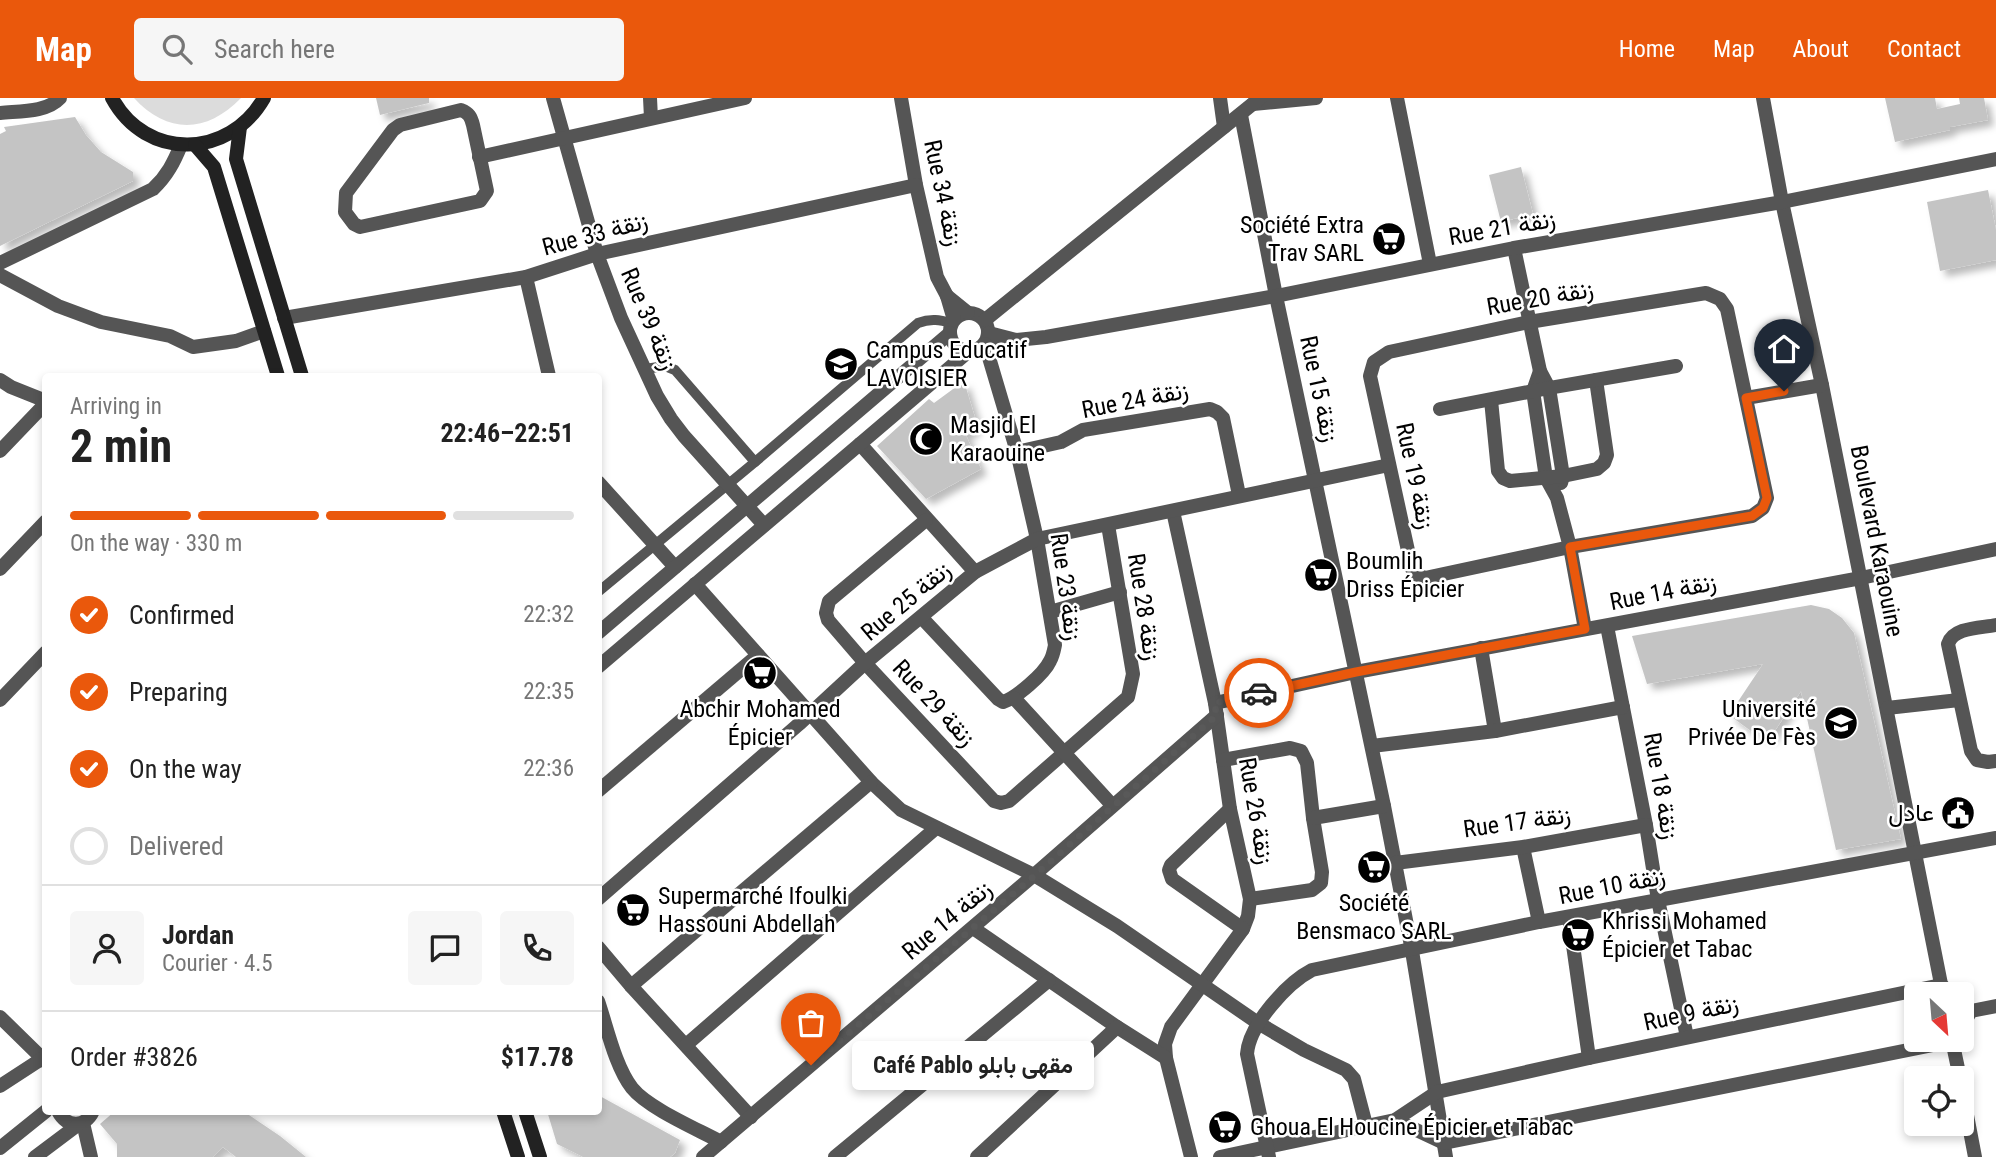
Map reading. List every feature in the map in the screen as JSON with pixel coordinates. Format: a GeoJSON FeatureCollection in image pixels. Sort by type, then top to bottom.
{"type":"FeatureCollection","features":[{"type":"Feature","properties":{"kind":"main road"},"geometry":{"type":"LineString","coordinates":[[112,98],[122,114],[141,131],[156,139],[188,145],[219,139],[240,127],[253,115],[264,98]]}},
{"type":"Feature","properties":{"kind":"main road"},"geometry":{"type":"LineString","coordinates":[[240,127],[236,159],[301,373]]}},
{"type":"Feature","properties":{"kind":"main road"},"geometry":{"type":"LineString","coordinates":[[188,145],[214,167],[277,373]]}},
{"type":"Feature","properties":{"kind":"main road"},"geometry":{"type":"LineString","coordinates":[[504,1115],[517,1157]]}},
{"type":"Feature","properties":{"kind":"main road"},"geometry":{"type":"LineString","coordinates":[[526,1115],[541,1156]]}},
{"type":"Feature","properties":{"kind":"street"},"geometry":{"type":"LineString","coordinates":[[0,113],[44,108],[60,98]]}},
{"type":"Feature","properties":{"kind":"street","name":"Rue 39 زنقة"},"geometry":{"type":"LineString","coordinates":[[553,98],[597,254],[621,318],[657,396],[671,419],[764,525]]}},
{"type":"Feature","properties":{"kind":"street"},"geometry":{"type":"LineString","coordinates":[[650,98],[651,118]]}},
{"type":"Feature","properties":{"kind":"street"},"geometry":{"type":"LineString","coordinates":[[480,157],[745,98]]}},
{"type":"Feature","properties":{"kind":"street","name":"Rue 34 زنقة"},"geometry":{"type":"LineString","coordinates":[[901,98],[916,185],[937,277],[947,296],[952,325]]}},
{"type":"Feature","properties":{"kind":"street"},"geometry":{"type":"LineString","coordinates":[[1220,98],[1224,127]]}},
{"type":"Feature","properties":{"kind":"street"},"geometry":{"type":"LineString","coordinates":[[602,664],[968,352],[980,349],[986,335],[1256,101],[1316,98]]}},
{"type":"Feature","properties":{"kind":"street"},"geometry":{"type":"LineString","coordinates":[[1397,98],[1430,264]]}},
{"type":"Feature","properties":{"kind":"street","name":"Boulevard Karaouine"},"geometry":{"type":"LineString","coordinates":[[1763,98],[1782,202],[1822,385],[1943,982]]}},
{"type":"Feature","properties":{"kind":"street"},"geometry":{"type":"LineString","coordinates":[[461,110],[467,112],[471,117],[480,157],[486,191],[480,201],[360,227],[354,224],[345,212],[346,192],[393,130],[400,125],[461,110]]}},
{"type":"Feature","properties":{"kind":"street","name":"Rue 15 زنقة"},"geometry":{"type":"LineString","coordinates":[[1241,115],[1276,296],[1356,672]]}},
{"type":"Feature","properties":{"kind":"street"},"geometry":{"type":"LineString","coordinates":[[0,263],[153,189],[163,180],[188,145]]}},
{"type":"Feature","properties":{"kind":"street","name":"Rue 21 زنقة"},"geometry":{"type":"LineString","coordinates":[[986,335],[1016,340],[1046,337],[1276,296],[1514,248],[1782,202],[1996,159]]}},
{"type":"Feature","properties":{"kind":"street","name":"Rue 33 زنقة"},"geometry":{"type":"LineString","coordinates":[[285,318],[526,277],[597,254],[916,185]]}},
{"type":"Feature","properties":{"kind":"street"},"geometry":{"type":"LineString","coordinates":[[1514,248],[1540,371],[1549,388],[1563,476],[1557,498]]}},
{"type":"Feature","properties":{"kind":"street"},"geometry":{"type":"LineString","coordinates":[[0,275],[58,306],[101,322],[170,336],[192,348],[236,341],[264,331]]}},
{"type":"Feature","properties":{"kind":"street"},"geometry":{"type":"LineString","coordinates":[[526,277],[548,373]]}},
{"type":"Feature","properties":{"kind":"street","name":"Rue 20 زنقة"},"geometry":{"type":"LineString","coordinates":[[1370,376],[1374,362],[1389,352],[1529,322],[1706,293],[1720,299],[1727,309],[1746,398]]}},
{"type":"Feature","properties":{"kind":"street"},"geometry":{"type":"LineString","coordinates":[[947,296],[968,313]]}},
{"type":"Feature","properties":{"kind":"street"},"geometry":{"type":"LineString","coordinates":[[602,630],[747,506],[962,314],[975,314],[986,335]]}},
{"type":"Feature","properties":{"kind":"street"},"geometry":{"type":"LineString","coordinates":[[952,325],[956,346],[968,352]]}},
{"type":"Feature","properties":{"kind":"street","name":"Rue 23 زنقة"},"geometry":{"type":"LineString","coordinates":[[986,335],[1037,539],[1055,645],[1049,665],[1014,698]]}},
{"type":"Feature","properties":{"kind":"street"},"geometry":{"type":"LineString","coordinates":[[1440,409],[1676,366]]}},
{"type":"Feature","properties":{"kind":"street"},"geometry":{"type":"LineString","coordinates":[[1540,371],[1533,391],[1546,478],[1557,498],[1570,547],[1585,629]]}},
{"type":"Feature","properties":{"kind":"street","name":"Rue 19 زنقة"},"geometry":{"type":"LineString","coordinates":[[1370,376],[1412,569],[1417,575],[1425,578],[1570,547]]}},
{"type":"Feature","properties":{"kind":"street"},"geometry":{"type":"LineString","coordinates":[[0,380],[42,400]]}},
{"type":"Feature","properties":{"kind":"street"},"geometry":{"type":"LineString","coordinates":[[1491,400],[1498,471],[1503,478],[1510,481],[1563,476],[1597,468],[1604,463],[1607,454],[1597,380]]}},
{"type":"Feature","properties":{"kind":"street"},"geometry":{"type":"LineString","coordinates":[[1570,547],[1752,516],[1763,508],[1767,498],[1746,398],[1822,385]]}},
{"type":"Feature","properties":{"kind":"street"},"geometry":{"type":"LineString","coordinates":[[0,451],[42,406]]}},
{"type":"Feature","properties":{"kind":"street","name":"Rue 24 زنقة"},"geometry":{"type":"LineString","coordinates":[[1017,452],[1061,442],[1083,430],[1209,410],[1217,412],[1223,418],[1239,495]]}},
{"type":"Feature","properties":{"kind":"street"},"geometry":{"type":"LineString","coordinates":[[860,444],[975,572]]}},
{"type":"Feature","properties":{"kind":"street"},"geometry":{"type":"LineString","coordinates":[[1316,480],[1389,465]]}},
{"type":"Feature","properties":{"kind":"street","name":"Rue 25 زنقة"},"geometry":{"type":"LineString","coordinates":[[602,895],[865,663],[975,572],[1037,539],[1316,480]]}},
{"type":"Feature","properties":{"kind":"street"},"geometry":{"type":"LineString","coordinates":[[602,486],[675,567]]}},
{"type":"Feature","properties":{"kind":"street","name":"Rue 26 زنقة"},"geometry":{"type":"LineString","coordinates":[[1166,1058],[1165,1044],[1171,1027],[1243,929],[1250,899],[1230,809],[1216,709],[1173,511]]}},
{"type":"Feature","properties":{"kind":"street","name":"Rue 29 زنقة"},"geometry":{"type":"LineString","coordinates":[[926,520],[829,601],[826,613],[828,620],[994,801],[1009,801],[1063,752]]}},
{"type":"Feature","properties":{"kind":"street"},"geometry":{"type":"LineString","coordinates":[[0,569],[42,525]]}},
{"type":"Feature","properties":{"kind":"street","name":"Rue 28 زنقة"},"geometry":{"type":"LineString","coordinates":[[1063,752],[1128,696],[1133,674],[1108,525]]}},
{"type":"Feature","properties":{"kind":"street","name":"Rue 14 زنقة"},"geometry":{"type":"LineString","coordinates":[[703,1157],[1034,876],[1216,709],[1356,672],[1861,578],[1996,549]]}},
{"type":"Feature","properties":{"kind":"street"},"geometry":{"type":"LineString","coordinates":[[695,584],[871,782],[901,810],[1034,876],[1117,926],[1258,1023],[1304,1050],[1346,1070],[1354,1079],[1366,1125]]}},
{"type":"Feature","properties":{"kind":"street"},"geometry":{"type":"LineString","coordinates":[[1050,612],[1120,592]]}},
{"type":"Feature","properties":{"kind":"street"},"geometry":{"type":"LineString","coordinates":[[922,618],[998,699],[1003,702],[1014,698],[1112,805]]}},
{"type":"Feature","properties":{"kind":"street"},"geometry":{"type":"LineString","coordinates":[[1996,625],[1956,632],[1948,644],[1971,751],[1976,760],[1996,761]]}},
{"type":"Feature","properties":{"kind":"street","name":"Rue 18 زنقة"},"geometry":{"type":"LineString","coordinates":[[1607,626],[1658,900],[1687,1037]]}},
{"type":"Feature","properties":{"kind":"street"},"geometry":{"type":"LineString","coordinates":[[1481,648],[1495,731]]}},
{"type":"Feature","properties":{"kind":"street"},"geometry":{"type":"LineString","coordinates":[[602,788],[758,655]]}},
{"type":"Feature","properties":{"kind":"street"},"geometry":{"type":"LineString","coordinates":[[0,700],[42,656]]}},
{"type":"Feature","properties":{"kind":"street"},"geometry":{"type":"LineString","coordinates":[[1356,672],[1412,951],[1445,1150]]}},
{"type":"Feature","properties":{"kind":"street"},"geometry":{"type":"LineString","coordinates":[[1887,708],[1959,700]]}},
{"type":"Feature","properties":{"kind":"street"},"geometry":{"type":"LineString","coordinates":[[1372,746],[1495,731],[1623,707]]}},
{"type":"Feature","properties":{"kind":"street"},"geometry":{"type":"LineString","coordinates":[[1223,760],[1290,748],[1301,751],[1307,763],[1322,872],[1321,883],[1312,890],[1250,899]]}},
{"type":"Feature","properties":{"kind":"street"},"geometry":{"type":"LineString","coordinates":[[631,986],[871,782]]}},
{"type":"Feature","properties":{"kind":"street"},"geometry":{"type":"LineString","coordinates":[[1313,818],[1384,806]]}},
{"type":"Feature","properties":{"kind":"street"},"geometry":{"type":"LineString","coordinates":[[1230,809],[1171,864],[1169,870],[1172,879],[1243,929]]}},
{"type":"Feature","properties":{"kind":"street","name":"Rue 17 زنقة"},"geometry":{"type":"LineString","coordinates":[[1395,863],[1523,847],[1646,825]]}},
{"type":"Feature","properties":{"kind":"street"},"geometry":{"type":"LineString","coordinates":[[686,1045],[936,828]]}},
{"type":"Feature","properties":{"kind":"street","name":"Rue 10 زنقة"},"geometry":{"type":"LineString","coordinates":[[1258,1023],[1291,984],[1312,970],[1539,922],[1996,838]]}},
{"type":"Feature","properties":{"kind":"street"},"geometry":{"type":"LineString","coordinates":[[1523,847],[1539,922]]}},
{"type":"Feature","properties":{"kind":"street"},"geometry":{"type":"LineString","coordinates":[[1569,917],[1589,1058]]}},
{"type":"Feature","properties":{"kind":"street"},"geometry":{"type":"LineString","coordinates":[[973,928],[1166,1058],[1191,1157]]}},
{"type":"Feature","properties":{"kind":"street"},"geometry":{"type":"LineString","coordinates":[[602,952],[751,1117]]}},
{"type":"Feature","properties":{"kind":"street"},"geometry":{"type":"LineString","coordinates":[[835,1157],[1049,980]]}},
{"type":"Feature","properties":{"kind":"street","name":"Rue 9 زنقة"},"geometry":{"type":"LineString","coordinates":[[1437,1092],[1687,1037],[1904,998]]}},
{"type":"Feature","properties":{"kind":"street"},"geometry":{"type":"LineString","coordinates":[[1974,1007],[1996,1006]]}},
{"type":"Feature","properties":{"kind":"street"},"geometry":{"type":"LineString","coordinates":[[602,1013],[622,1071],[631,1087],[655,1106],[721,1142]]}},
{"type":"Feature","properties":{"kind":"street"},"geometry":{"type":"LineString","coordinates":[[0,1017],[42,1058]]}},
{"type":"Feature","properties":{"kind":"street"},"geometry":{"type":"LineString","coordinates":[[1258,1023],[1247,1054],[1268,1152]]}},
{"type":"Feature","properties":{"kind":"street"},"geometry":{"type":"LineString","coordinates":[[977,1157],[1117,1027]]}},
{"type":"Feature","properties":{"kind":"street"},"geometry":{"type":"LineString","coordinates":[[1395,1120],[1445,1150],[1904,1051]]}},
{"type":"Feature","properties":{"kind":"street"},"geometry":{"type":"LineString","coordinates":[[0,1086],[42,1061]]}},
{"type":"Feature","properties":{"kind":"street"},"geometry":{"type":"LineString","coordinates":[[1220,1157],[1268,1152],[1366,1125],[1395,1120],[1437,1092]]}},
{"type":"Feature","properties":{"kind":"street"},"geometry":{"type":"LineString","coordinates":[[0,1148],[42,1114]]}},
{"type":"Feature","properties":{"kind":"street"},"geometry":{"type":"LineString","coordinates":[[61,1115],[64,1120],[74,1124],[89,1116]]}},
{"type":"Feature","properties":{"kind":"street"},"geometry":{"type":"LineString","coordinates":[[35,1157],[89,1116]]}},
{"type":"Feature","properties":{"kind":"street"},"geometry":{"type":"LineString","coordinates":[[89,1116],[91,1157]]}},
{"type":"Feature","properties":{"kind":"street"},"geometry":{"type":"LineString","coordinates":[[1971,1136],[1975,1157]]}},
{"type":"Feature","properties":{"kind":"lane"},"geometry":{"type":"LineString","coordinates":[[602,589],[918,323],[926,319],[937,319],[952,325]]}},
{"type":"Feature","properties":{"kind":"lane"},"geometry":{"type":"LineString","coordinates":[[645,369],[665,366],[675,370],[755,462]]}},
{"type":"Feature","properties":{"kind":"shaded area"},"geometry":{"type":"Polygon","coordinates":[[[134,98],[241,98],[215,118],[188,125],[160,119],[134,98]]]}},
{"type":"Feature","properties":{"kind":"building"},"geometry":{"type":"Polygon","coordinates":[[[376,98],[429,98],[429,103],[380,115],[376,98]]]}},
{"type":"Feature","properties":{"kind":"building"},"geometry":{"type":"Polygon","coordinates":[[[1885,98],[1935,98],[1937,109],[1960,104],[1959,98],[1984,98],[1988,120],[1895,142],[1885,98]]]}},
{"type":"Feature","properties":{"kind":"building"},"geometry":{"type":"Polygon","coordinates":[[[75,117],[101,152],[133,172],[133,181],[0,246],[0,134],[6,131],[4,127],[75,117]]]}},
{"type":"Feature","properties":{"kind":"building"},"geometry":{"type":"Polygon","coordinates":[[[1521,167],[1533,214],[1501,222],[1489,175],[1521,167]]]}},
{"type":"Feature","properties":{"kind":"building"},"geometry":{"type":"Polygon","coordinates":[[[1988,190],[1996,230],[1996,260],[1940,271],[1927,202],[1988,190]]]}},
{"type":"Feature","properties":{"kind":"building","name":"Masjid El Karaouine"},"geometry":{"type":"Polygon","coordinates":[[[964,381],[976,421],[973,423],[975,430],[965,433],[981,469],[926,499],[877,446],[929,399],[934,403],[964,381]]]}},
{"type":"Feature","properties":{"kind":"building","name":"Université Privée De Fès"},"geometry":{"type":"Polygon","coordinates":[[[1811,605],[1829,609],[1842,618],[1854,633],[1901,839],[1836,850],[1801,691],[1770,738],[1751,731],[1729,715],[1763,664],[1647,684],[1632,636],[1811,605]]]}},
{"type":"Feature","properties":{"kind":"building"},"geometry":{"type":"Polygon","coordinates":[[[602,1097],[680,1140],[675,1153],[670,1157],[583,1157],[557,1144],[548,1115],[602,1115],[602,1097]]]}},
{"type":"Feature","properties":{"kind":"building"},"geometry":{"type":"Polygon","coordinates":[[[110,1115],[249,1115],[306,1157],[236,1157],[223,1147],[213,1157],[117,1157],[117,1144],[100,1124],[110,1115]]]}},
{"type":"Feature","properties":{"kind":"way so far"},"geometry":{"type":"LineString","coordinates":[[811,1065],[1034,876],[1217,715],[1214,703],[1259,693]]}},
{"type":"Feature","properties":{"kind":"place","name":"Société Extra Trav SARL"},"geometry":{"type":"Point","coordinates":[1389,239]}},
{"type":"Feature","properties":{"kind":"place","name":"Campus Educatif LAVOISIER"},"geometry":{"type":"Point","coordinates":[841,364]}},
{"type":"Feature","properties":{"kind":"place","name":"Masjid El Karaouine"},"geometry":{"type":"Point","coordinates":[926,439]}},
{"type":"Feature","properties":{"kind":"place","name":"Boumlih Driss Épicier"},"geometry":{"type":"Point","coordinates":[1321,575]}},
{"type":"Feature","properties":{"kind":"place","name":"Abchir Mohamed Épicier"},"geometry":{"type":"Point","coordinates":[760,673]}},
{"type":"Feature","properties":{"kind":"place","name":"Université Privée De Fès"},"geometry":{"type":"Point","coordinates":[1841,723]}},
{"type":"Feature","properties":{"kind":"place","name":"عادل"},"geometry":{"type":"Point","coordinates":[1958,813]}},
{"type":"Feature","properties":{"kind":"place","name":"Société Bensmaco SARL"},"geometry":{"type":"Point","coordinates":[1374,867]}},
{"type":"Feature","properties":{"kind":"place","name":"Supermarché Ifoulki Hassouni Abdellah"},"geometry":{"type":"Point","coordinates":[633,910]}},
{"type":"Feature","properties":{"kind":"place","name":"Khrissi Mohamed Épicier et Tabac"},"geometry":{"type":"Point","coordinates":[1578,935]}},
{"type":"Feature","properties":{"kind":"place","name":"Café Pablo مقهى بابلو"},"geometry":{"type":"Point","coordinates":[811,1065]}},
{"type":"Feature","properties":{"kind":"place","name":"Ghoua El Houcine Épicier et Tabac"},"geometry":{"type":"Point","coordinates":[1225,1127]}},
{"type":"Feature","properties":{"kind":"route"},"geometry":{"type":"LineString","coordinates":[[1259,693],[1585,629],[1570,547],[1752,516],[1763,508],[1767,498],[1746,398],[1784,391]]}}]}
